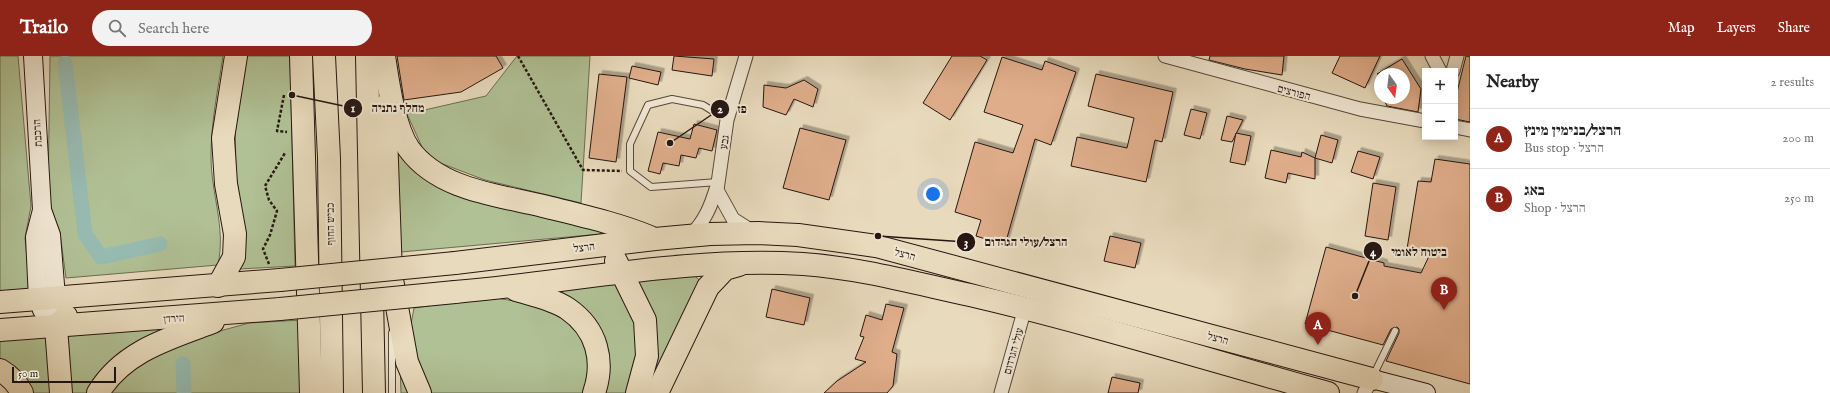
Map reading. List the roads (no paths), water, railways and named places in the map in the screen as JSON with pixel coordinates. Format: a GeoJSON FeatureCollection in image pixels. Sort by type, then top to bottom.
{"type":"FeatureCollection","features":[{"type":"Feature","properties":{"kind":"highway"},"geometry":{"type":"LineString","coordinates":[[218,286],[234,257],[235,234],[226,184],[223,138],[236,56]]}},
{"type":"Feature","properties":{"kind":"highway"},"geometry":{"type":"LineString","coordinates":[[301,56],[311,393]]}},
{"type":"Feature","properties":{"kind":"highway","name":"כביש החוף"},"geometry":{"type":"LineString","coordinates":[[324,56],[329,158],[332,393]]}},
{"type":"Feature","properties":{"kind":"highway"},"geometry":{"type":"LineString","coordinates":[[367,56],[374,393]]}},
{"type":"Feature","properties":{"kind":"highway"},"geometry":{"type":"LineString","coordinates":[[384,56],[394,109],[404,137],[409,148],[434,172],[454,182],[483,192],[610,224],[655,239]]}},
{"type":"Feature","properties":{"kind":"highway"},"geometry":{"type":"LineString","coordinates":[[384,56],[391,274],[407,362],[420,393]]}},
{"type":"Feature","properties":{"kind":"highway","name":"הרצל"},"geometry":{"type":"LineString","coordinates":[[346,274],[455,263],[655,239],[758,233],[798,235],[876,246],[1368,386]]}},
{"type":"Feature","properties":{"kind":"highway"},"geometry":{"type":"LineString","coordinates":[[602,245],[614,257],[645,320],[647,356],[637,393]]}},
{"type":"Feature","properties":{"kind":"highway"},"geometry":{"type":"LineString","coordinates":[[657,393],[708,287],[725,269],[750,263]]}},
{"type":"Feature","properties":{"kind":"highway"},"geometry":{"type":"LineString","coordinates":[[499,288],[697,264],[803,264],[872,273],[1025,308],[1328,393]]}},
{"type":"Feature","properties":{"kind":"highway","name":"הירדן"},"geometry":{"type":"LineString","coordinates":[[0,330],[49,309],[112,293],[218,286],[274,275],[346,274]]}},
{"type":"Feature","properties":{"kind":"highway"},"geometry":{"type":"LineString","coordinates":[[499,288],[515,290],[553,301],[567,308],[589,330],[596,343],[600,365],[594,393]]}},
{"type":"Feature","properties":{"kind":"highway","name":"הירדן"},"geometry":{"type":"LineString","coordinates":[[0,302],[49,309],[236,313],[347,304],[499,288]]}},
{"type":"Feature","properties":{"kind":"highway"},"geometry":{"type":"LineString","coordinates":[[61,393],[49,309],[76,309],[112,293]]}},
{"type":"Feature","properties":{"kind":"highway"},"geometry":{"type":"LineString","coordinates":[[98,393],[118,369],[136,354],[172,337],[236,313]]}},
{"type":"Feature","properties":{"kind":"highway"},"geometry":{"type":"LineString","coordinates":[[0,370],[8,375],[18,385],[22,393]]}},
{"type":"Feature","properties":{"kind":"street","name":"הרכבת"},"geometry":{"type":"LineString","coordinates":[[33,56],[42,210],[51,235],[49,309]]}},
{"type":"Feature","properties":{"kind":"street","name":"גבע"},"geometry":{"type":"LineString","coordinates":[[746,56],[727,120],[718,190],[720,197],[733,219],[758,233]]}},
{"type":"Feature","properties":{"kind":"street","name":"הפורצים"},"geometry":{"type":"LineString","coordinates":[[1165,56],[1360,109],[1422,120]]}},
{"type":"Feature","properties":{"kind":"street"},"geometry":{"type":"LineString","coordinates":[[1432,56],[1438,68]]}},
{"type":"Feature","properties":{"kind":"street"},"geometry":{"type":"LineString","coordinates":[[1454,68],[1457,56]]}},
{"type":"Feature","properties":{"kind":"street"},"geometry":{"type":"LineString","coordinates":[[1458,128],[1470,130]]}},
{"type":"Feature","properties":{"kind":"street","name":"גבע"},"geometry":{"type":"LineString","coordinates":[[690,237],[701,225],[708,212],[718,182]]}},
{"type":"Feature","properties":{"kind":"street","name":"עולי הגרדום"},"geometry":{"type":"LineString","coordinates":[[1001,393],[1025,308]]}},
{"type":"Feature","properties":{"kind":"street","name":"הרצל"},"geometry":{"type":"LineString","coordinates":[[1368,386],[1426,393]]}},
{"type":"Feature","properties":{"kind":"lane"},"geometry":{"type":"LineString","coordinates":[[718,182],[651,187],[630,171],[630,144],[648,105],[672,99],[703,105],[727,120]]}},
{"type":"Feature","properties":{"kind":"lane"},"geometry":{"type":"LineString","coordinates":[[391,274],[392,314]]}},
{"type":"Feature","properties":{"kind":"lane"},"geometry":{"type":"LineString","coordinates":[[392,330],[392,393]]}},
{"type":"Feature","properties":{"kind":"lane"},"geometry":{"type":"LineString","coordinates":[[1368,386],[1395,331]]}},
{"type":"Feature","properties":{"kind":"waterway"},"geometry":{"type":"LineString","coordinates":[[65,63],[85,234],[101,257],[160,244]]}},
{"type":"Feature","properties":{"kind":"waterway"},"geometry":{"type":"LineString","coordinates":[[183,364],[184,393]]}},
{"type":"Feature","properties":{"kind":"place","name":"מחלף נתניה"},"geometry":{"type":"Point","coordinates":[292,95]}},
{"type":"Feature","properties":{"kind":"place","name":"פז"},"geometry":{"type":"Point","coordinates":[670,143]}},
{"type":"Feature","properties":{"kind":"place","name":"הרצל/עולי הגרדום"},"geometry":{"type":"Point","coordinates":[878,236]}},
{"type":"Feature","properties":{"kind":"place","name":"ביטוח לאומי"},"geometry":{"type":"Point","coordinates":[1355,296]}},
{"type":"Feature","properties":{"kind":"place","name":"באג"},"geometry":{"type":"Point","coordinates":[1444,310]}},
{"type":"Feature","properties":{"kind":"place","name":"הרצל/בנימין מינץ"},"geometry":{"type":"Point","coordinates":[1318,345]}}]}
